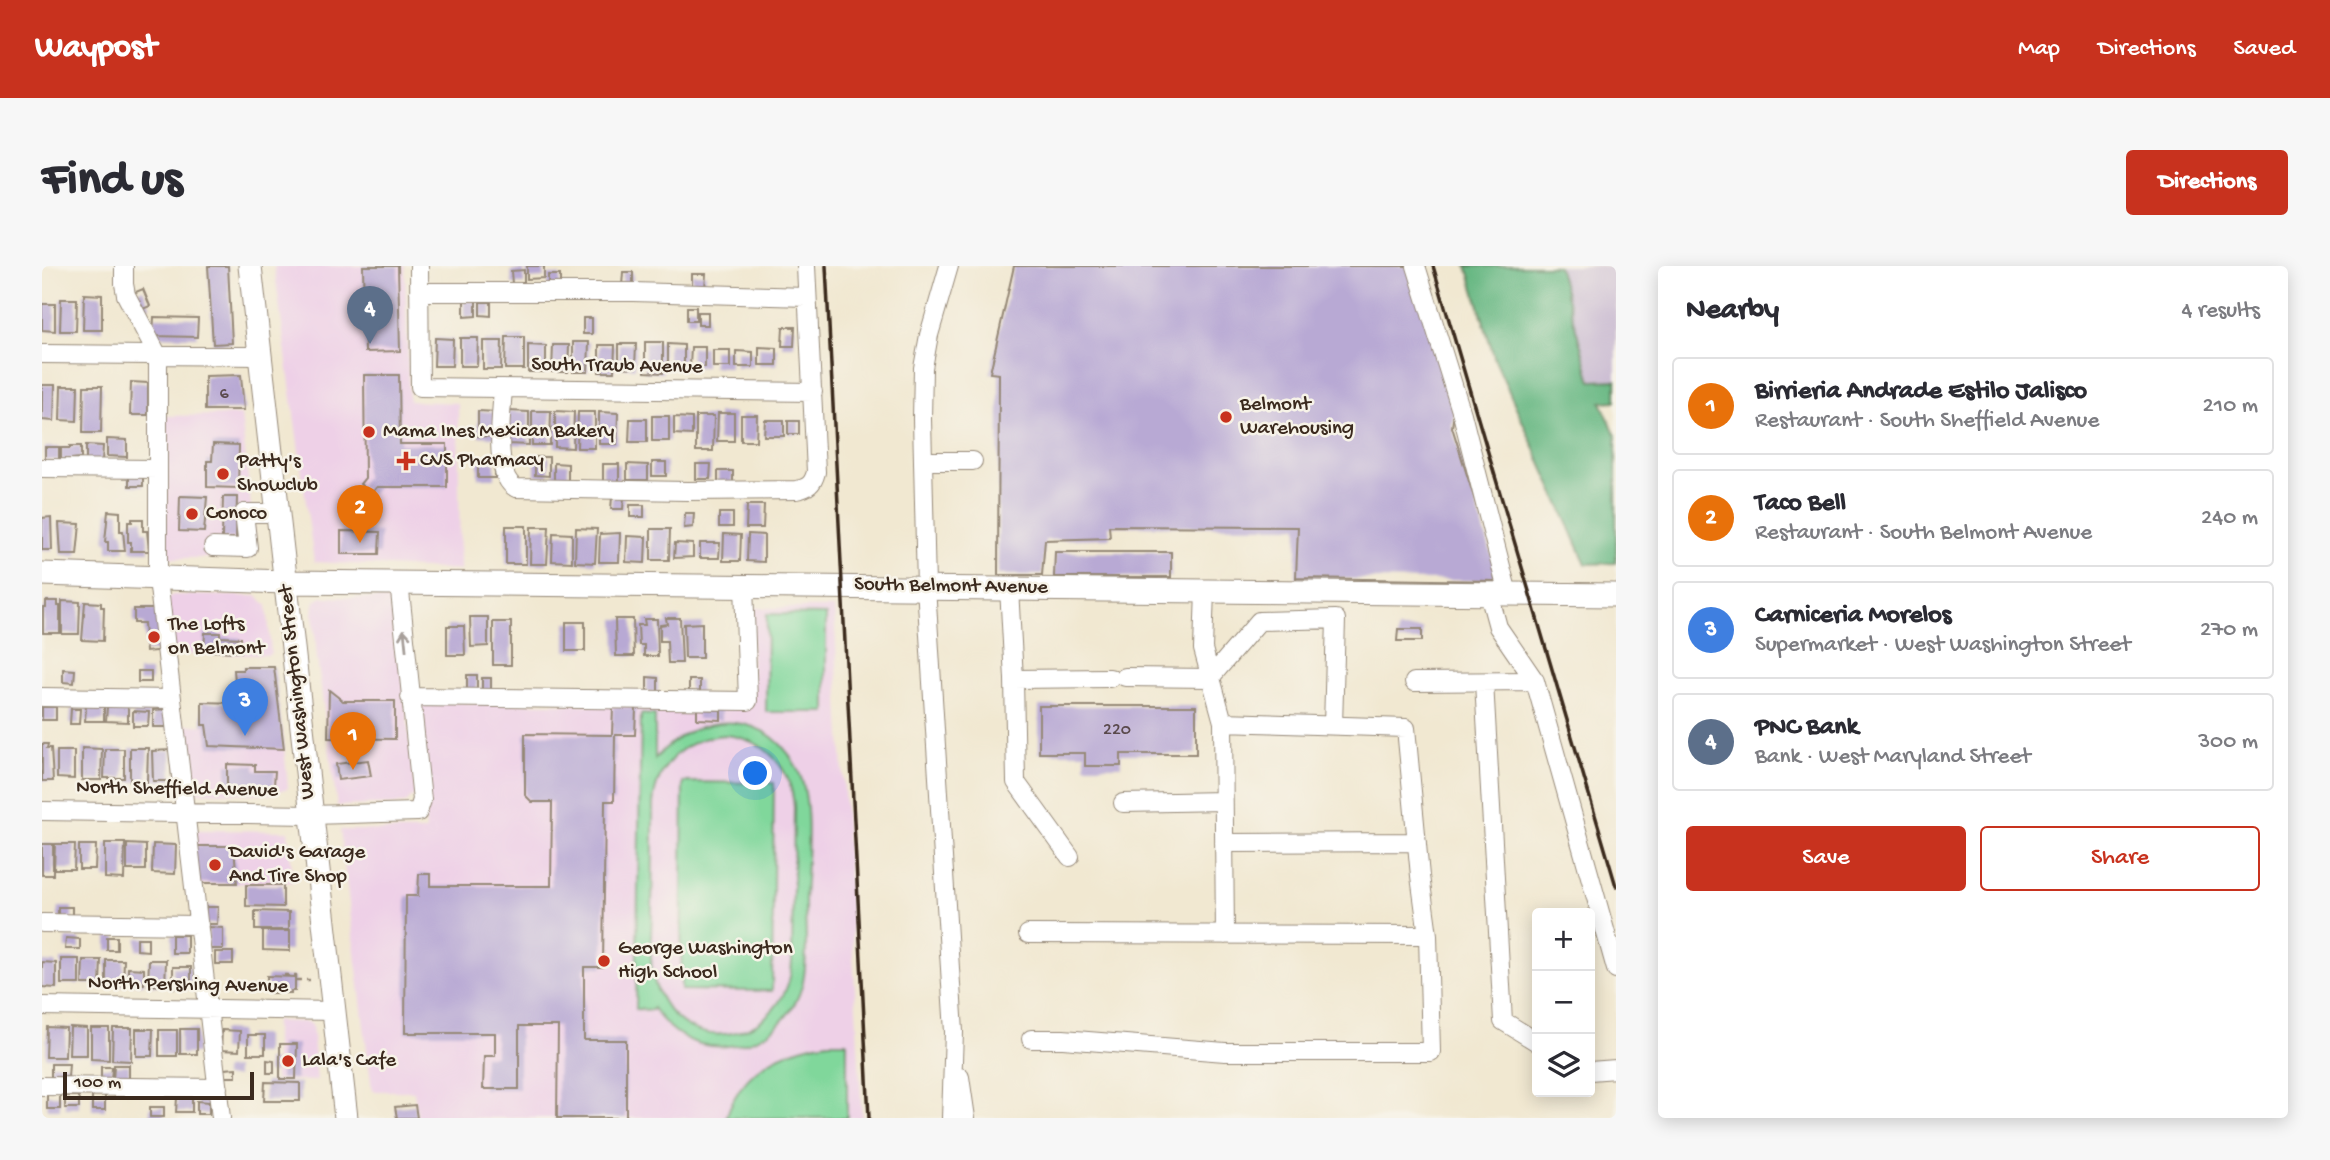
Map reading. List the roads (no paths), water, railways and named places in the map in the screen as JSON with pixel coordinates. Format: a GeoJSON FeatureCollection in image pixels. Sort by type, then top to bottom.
{"type":"FeatureCollection","features":[{"type":"Feature","properties":{"kind":"main road","name":"West Washington Street"},"geometry":{"type":"LineString","coordinates":[[250,266],[346,1118]]}},
{"type":"Feature","properties":{"kind":"main road","name":"South Belmont Avenue"},"geometry":{"type":"LineString","coordinates":[[42,574],[286,582],[1616,595]]}},
{"type":"Feature","properties":{"kind":"street"},"geometry":{"type":"LineString","coordinates":[[124,266],[126,295],[158,356],[158,579],[221,1118]]}},
{"type":"Feature","properties":{"kind":"street"},"geometry":{"type":"LineString","coordinates":[[419,266],[419,292],[633,292],[807,297]]}},
{"type":"Feature","properties":{"kind":"street"},"geometry":{"type":"LineString","coordinates":[[503,388],[501,466],[510,484],[516,488],[700,491],[805,488],[814,481],[816,472],[806,266]]}},
{"type":"Feature","properties":{"kind":"street"},"geometry":{"type":"LineString","coordinates":[[949,266],[929,335],[923,368],[923,461],[926,587],[954,1032],[966,1118]]}},
{"type":"Feature","properties":{"kind":"street"},"geometry":{"type":"LineString","coordinates":[[1416,266],[1462,414],[1498,594],[1498,627],[1535,681],[1616,969]]}},
{"type":"Feature","properties":{"kind":"street","name":"South Traub Avenue"},"geometry":{"type":"LineString","coordinates":[[419,292],[420,387],[813,392]]}},
{"type":"Feature","properties":{"kind":"street"},"geometry":{"type":"LineString","coordinates":[[42,354],[260,356]]}},
{"type":"Feature","properties":{"kind":"street"},"geometry":{"type":"LineString","coordinates":[[923,461],[973,461]]}},
{"type":"Feature","properties":{"kind":"street"},"geometry":{"type":"LineString","coordinates":[[42,468],[158,469]]}},
{"type":"Feature","properties":{"kind":"street"},"geometry":{"type":"LineString","coordinates":[[224,580],[219,548],[248,548],[244,513],[278,513]]}},
{"type":"Feature","properties":{"kind":"street"},"geometry":{"type":"LineString","coordinates":[[399,582],[411,697],[748,701],[744,585]]}},
{"type":"Feature","properties":{"kind":"street"},"geometry":{"type":"LineString","coordinates":[[1009,588],[1016,782],[1070,857]]}},
{"type":"Feature","properties":{"kind":"street"},"geometry":{"type":"LineString","coordinates":[[1205,590],[1203,649],[1223,722],[1224,935]]}},
{"type":"Feature","properties":{"kind":"street"},"geometry":{"type":"LineString","coordinates":[[1014,679],[1210,678],[1259,621],[1336,619],[1333,726]]}},
{"type":"Feature","properties":{"kind":"street"},"geometry":{"type":"LineString","coordinates":[[1414,682],[1535,681]]}},
{"type":"Feature","properties":{"kind":"street"},"geometry":{"type":"LineString","coordinates":[[1484,682],[1503,1021],[1532,1039]]}},
{"type":"Feature","properties":{"kind":"street"},"geometry":{"type":"LineString","coordinates":[[42,697],[172,699]]}},
{"type":"Feature","properties":{"kind":"street","name":"North Sheffield Avenue"},"geometry":{"type":"LineString","coordinates":[[42,811],[311,815],[418,812],[422,800],[411,697]]}},
{"type":"Feature","properties":{"kind":"street"},"geometry":{"type":"LineString","coordinates":[[1031,1040],[1063,1039],[1225,1052],[1432,1052],[1428,935],[1406,728],[1223,722]]}},
{"type":"Feature","properties":{"kind":"street"},"geometry":{"type":"LineString","coordinates":[[1123,803],[1223,801]]}},
{"type":"Feature","properties":{"kind":"street"},"geometry":{"type":"LineString","coordinates":[[1224,843],[1417,842]]}},
{"type":"Feature","properties":{"kind":"street"},"geometry":{"type":"LineString","coordinates":[[42,923],[199,925]]}},
{"type":"Feature","properties":{"kind":"street"},"geometry":{"type":"LineString","coordinates":[[1028,934],[1428,935]]}},
{"type":"Feature","properties":{"kind":"street","name":"North Pershing Avenue"},"geometry":{"type":"LineString","coordinates":[[42,1006],[334,1011]]}},
{"type":"Feature","properties":{"kind":"street"},"geometry":{"type":"LineString","coordinates":[[951,1118],[954,1032]]}},
{"type":"Feature","properties":{"kind":"street"},"geometry":{"type":"LineString","coordinates":[[1595,1071],[1616,1069]]}},
{"type":"Feature","properties":{"kind":"street"},"geometry":{"type":"LineString","coordinates":[[42,1086],[218,1088]]}},
{"type":"Feature","properties":{"kind":"railway"},"geometry":{"type":"LineString","coordinates":[[826,266],[869,1118]]}},
{"type":"Feature","properties":{"kind":"railway"},"geometry":{"type":"LineString","coordinates":[[1433,266],[1616,886]]}},
{"type":"Feature","properties":{"kind":"place","name":"PNC Bank"},"geometry":{"type":"Point","coordinates":[370,344]}},
{"type":"Feature","properties":{"kind":"place","name":"Belmont Warehousing"},"geometry":{"type":"Point","coordinates":[1226,417]}},
{"type":"Feature","properties":{"kind":"place","name":"Mama Ines Mexican Bakery"},"geometry":{"type":"Point","coordinates":[369,432]}},
{"type":"Feature","properties":{"kind":"place","name":"CVS Pharmacy"},"geometry":{"type":"Point","coordinates":[406,461]}},
{"type":"Feature","properties":{"kind":"place","name":"Patty's Showclub"},"geometry":{"type":"Point","coordinates":[223,474]}},
{"type":"Feature","properties":{"kind":"place","name":"Conoco"},"geometry":{"type":"Point","coordinates":[192,514]}},
{"type":"Feature","properties":{"kind":"place","name":"Taco Bell"},"geometry":{"type":"Point","coordinates":[360,543]}},
{"type":"Feature","properties":{"kind":"place","name":"The Lofts on Belmont"},"geometry":{"type":"Point","coordinates":[154,637]}},
{"type":"Feature","properties":{"kind":"place","name":"Carniceria Morelos"},"geometry":{"type":"Point","coordinates":[245,736]}},
{"type":"Feature","properties":{"kind":"place","name":"Birrieria Andrade Estilo Jalisco"},"geometry":{"type":"Point","coordinates":[353,770]}},
{"type":"Feature","properties":{"kind":"place","name":"David's Garage And Tire Shop"},"geometry":{"type":"Point","coordinates":[215,865]}},
{"type":"Feature","properties":{"kind":"place","name":"George Washington High School"},"geometry":{"type":"Point","coordinates":[604,961]}},
{"type":"Feature","properties":{"kind":"place","name":"Lala's Cafe"},"geometry":{"type":"Point","coordinates":[288,1061]}}]}
